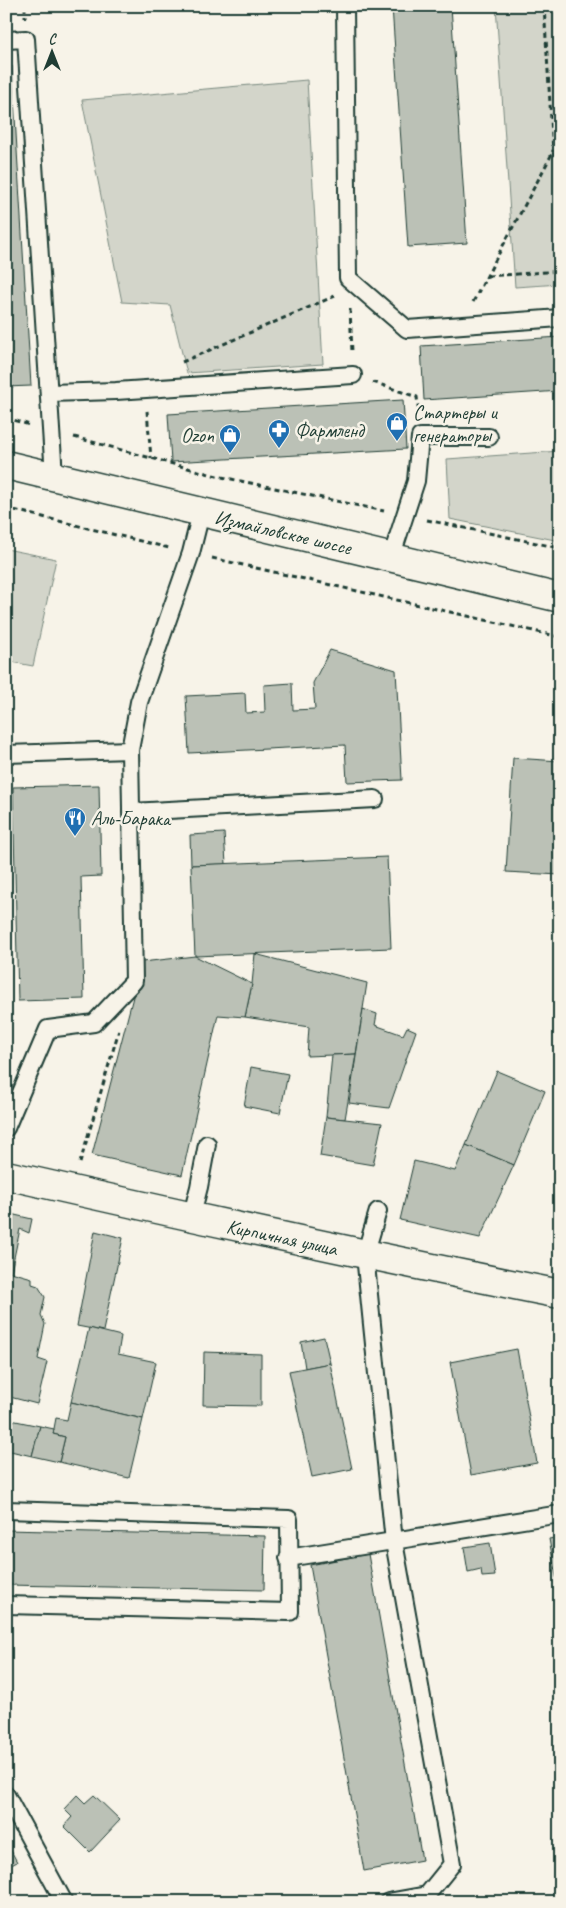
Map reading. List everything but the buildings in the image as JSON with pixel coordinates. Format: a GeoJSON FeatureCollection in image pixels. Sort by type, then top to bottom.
{"type":"FeatureCollection","features":[{"type":"Feature","properties":{"kind":"main road","name":"Измайловское шоссе"},"geometry":{"type":"LineString","coordinates":[[6,465],[560,598]]}},
{"type":"Feature","properties":{"kind":"main road","name":"Кирпичная улица"},"geometry":{"type":"LineString","coordinates":[[6,1175],[191,1218],[560,1294]]}},
{"type":"Feature","properties":{"kind":"lane"},"geometry":{"type":"LineString","coordinates":[[345,6],[349,284],[408,329],[560,318]]}},
{"type":"Feature","properties":{"kind":"lane"},"geometry":{"type":"LineString","coordinates":[[6,40],[26,39],[54,476]]}},
{"type":"Feature","properties":{"kind":"lane"},"geometry":{"type":"LineString","coordinates":[[49,393],[145,389],[353,375]]}},
{"type":"Feature","properties":{"kind":"lane"},"geometry":{"type":"LineString","coordinates":[[392,558],[416,481],[420,437],[489,437]]}},
{"type":"Feature","properties":{"kind":"lane"},"geometry":{"type":"LineString","coordinates":[[6,1128],[48,1029],[94,1023],[134,982],[130,750],[139,702],[191,553],[201,513]]}},
{"type":"Feature","properties":{"kind":"lane"},"geometry":{"type":"LineString","coordinates":[[6,754],[130,750]]}},
{"type":"Feature","properties":{"kind":"lane"},"geometry":{"type":"LineString","coordinates":[[131,812],[375,800]]}},
{"type":"Feature","properties":{"kind":"lane"},"geometry":{"type":"LineString","coordinates":[[191,1218],[207,1144]]}},
{"type":"Feature","properties":{"kind":"lane"},"geometry":{"type":"LineString","coordinates":[[378,1211],[365,1255],[394,1542],[452,1864],[428,1899],[388,1902]]}},
{"type":"Feature","properties":{"kind":"lane"},"geometry":{"type":"LineString","coordinates":[[6,1510],[289,1520],[290,1612],[6,1605]]}},
{"type":"Feature","properties":{"kind":"lane"},"geometry":{"type":"LineString","coordinates":[[288,1558],[560,1514]]}},
{"type":"Feature","properties":{"kind":"lane"},"geometry":{"type":"LineString","coordinates":[[6,1795],[64,1902]]}},
{"type":"Feature","properties":{"kind":"path"},"geometry":{"type":"LineString","coordinates":[[461,325],[553,152],[544,6]]}},
{"type":"Feature","properties":{"kind":"path"},"geometry":{"type":"LineString","coordinates":[[553,152],[560,161]]}},
{"type":"Feature","properties":{"kind":"path"},"geometry":{"type":"LineString","coordinates":[[487,276],[560,272]]}},
{"type":"Feature","properties":{"kind":"path"},"geometry":{"type":"LineString","coordinates":[[179,364],[349,284],[353,375],[417,397],[420,437]]}},
{"type":"Feature","properties":{"kind":"path"},"geometry":{"type":"LineString","coordinates":[[145,389],[151,458]]}},
{"type":"Feature","properties":{"kind":"path"},"geometry":{"type":"LineString","coordinates":[[6,418],[217,476]]}},
{"type":"Feature","properties":{"kind":"path"},"geometry":{"type":"LineString","coordinates":[[6,508],[191,553],[560,637]]}},
{"type":"Feature","properties":{"kind":"path"},"geometry":{"type":"LineString","coordinates":[[80,1163],[120,1029]]}},
{"type":"Feature","properties":{"kind":"shaded area"},"geometry":{"type":"Polygon","coordinates":[[[496,6],[560,6],[560,284],[515,287],[496,6]]]}},
{"type":"Feature","properties":{"kind":"shaded area"},"geometry":{"type":"Polygon","coordinates":[[[307,80],[323,364],[187,373],[170,305],[122,302],[82,100],[307,80]]]}},
{"type":"Feature","properties":{"kind":"shaded area"},"geometry":{"type":"Polygon","coordinates":[[[560,451],[560,541],[450,519],[447,459],[560,451]]]}},
{"type":"Feature","properties":{"kind":"shaded area"},"geometry":{"type":"Polygon","coordinates":[[[6,549],[56,559],[33,666],[6,661],[6,549]]]}},
{"type":"Feature","properties":{"kind":"place","name":"Стартеры и генераторы"},"geometry":{"type":"Point","coordinates":[397,442]}},
{"type":"Feature","properties":{"kind":"place","name":"Фармленд"},"geometry":{"type":"Point","coordinates":[279,449]}},
{"type":"Feature","properties":{"kind":"place","name":"Ozon"},"geometry":{"type":"Point","coordinates":[230,454]}},
{"type":"Feature","properties":{"kind":"place","name":"Аль-Барака"},"geometry":{"type":"Point","coordinates":[75,837]}}]}
